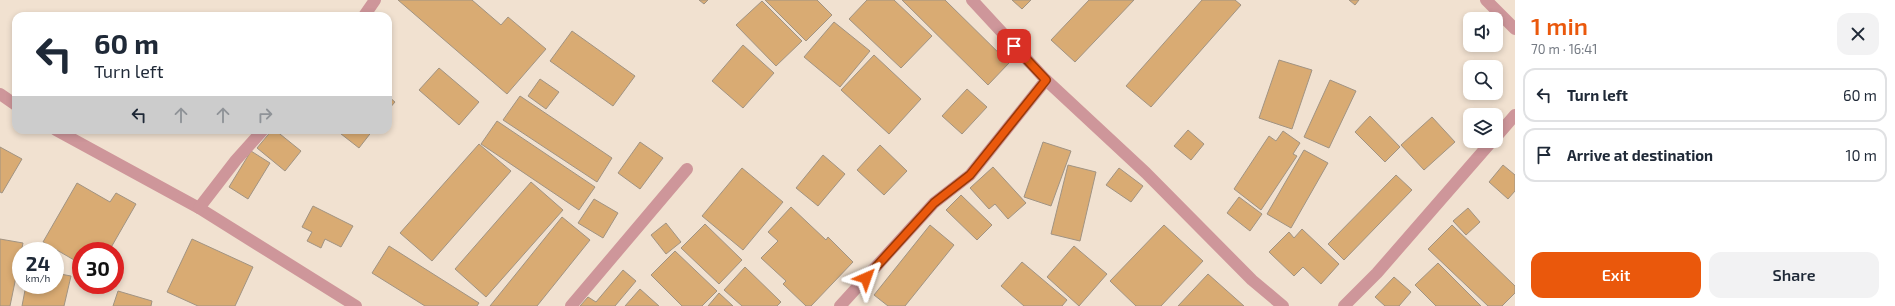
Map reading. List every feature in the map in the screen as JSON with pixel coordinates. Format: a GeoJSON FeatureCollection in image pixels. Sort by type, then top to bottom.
{"type":"FeatureCollection","features":[{"type":"Feature","properties":{"kind":"street"},"geometry":{"type":"LineString","coordinates":[[367,12],[375,0]]}},
{"type":"Feature","properties":{"kind":"street"},"geometry":{"type":"LineString","coordinates":[[972,0],[1046,80],[1146,173],[1252,280],[1283,306]]}},
{"type":"Feature","properties":{"kind":"street"},"geometry":{"type":"LineString","coordinates":[[1486,0],[1515,29]]}},
{"type":"Feature","properties":{"kind":"street"},"geometry":{"type":"LineString","coordinates":[[840,306],[934,203],[970,175],[1046,80]]}},
{"type":"Feature","properties":{"kind":"street"},"geometry":{"type":"LineString","coordinates":[[0,94],[12,102]]}},
{"type":"Feature","properties":{"kind":"street"},"geometry":{"type":"LineString","coordinates":[[1503,129],[1515,115]]}},
{"type":"Feature","properties":{"kind":"street"},"geometry":{"type":"LineString","coordinates":[[63,134],[199,208],[356,306]]}},
{"type":"Feature","properties":{"kind":"street"},"geometry":{"type":"LineString","coordinates":[[199,208],[236,160],[259,134]]}},
{"type":"Feature","properties":{"kind":"street"},"geometry":{"type":"LineString","coordinates":[[1344,306],[1377,273],[1486,148]]}},
{"type":"Feature","properties":{"kind":"street"},"geometry":{"type":"LineString","coordinates":[[571,306],[687,168]]}},
{"type":"Feature","properties":{"kind":"building"},"geometry":{"type":"Polygon","coordinates":[[[398,0],[472,0],[501,25],[508,17],[546,49],[507,94],[398,0]]]}},
{"type":"Feature","properties":{"kind":"building"},"geometry":{"type":"Polygon","coordinates":[[[699,0],[708,0],[704,4],[699,0]]]}},
{"type":"Feature","properties":{"kind":"building"},"geometry":{"type":"Polygon","coordinates":[[[765,0],[817,0],[832,15],[806,41],[765,0]]]}},
{"type":"Feature","properties":{"kind":"building"},"geometry":{"type":"Polygon","coordinates":[[[867,0],[894,0],[932,36],[901,68],[849,19],[867,0]]]}},
{"type":"Feature","properties":{"kind":"building"},"geometry":{"type":"Polygon","coordinates":[[[902,0],[945,0],[1009,63],[988,85],[902,0]]]}},
{"type":"Feature","properties":{"kind":"building"},"geometry":{"type":"Polygon","coordinates":[[[1012,0],[1031,0],[1022,9],[1012,0]]]}},
{"type":"Feature","properties":{"kind":"building"},"geometry":{"type":"Polygon","coordinates":[[[1089,0],[1134,0],[1075,62],[1051,40],[1089,0]]]}},
{"type":"Feature","properties":{"kind":"building"},"geometry":{"type":"Polygon","coordinates":[[[1202,0],[1235,0],[1241,5],[1151,107],[1126,86],[1202,0]]]}},
{"type":"Feature","properties":{"kind":"building"},"geometry":{"type":"Polygon","coordinates":[[[1349,0],[1359,0],[1355,5],[1349,0]]]}},
{"type":"Feature","properties":{"kind":"building"},"geometry":{"type":"Polygon","coordinates":[[[762,1],[802,41],[776,66],[736,25],[762,1]]]}},
{"type":"Feature","properties":{"kind":"building"},"geometry":{"type":"Polygon","coordinates":[[[834,22],[870,51],[840,87],[804,57],[834,22]]]}},
{"type":"Feature","properties":{"kind":"building"},"geometry":{"type":"Polygon","coordinates":[[[572,31],[635,76],[613,106],[550,61],[572,31]]]}},
{"type":"Feature","properties":{"kind":"building"},"geometry":{"type":"Polygon","coordinates":[[[743,45],[774,73],[743,108],[712,81],[743,45]]]}},
{"type":"Feature","properties":{"kind":"building"},"geometry":{"type":"Polygon","coordinates":[[[874,55],[921,99],[889,134],[841,90],[874,55]]]}},
{"type":"Feature","properties":{"kind":"building"},"geometry":{"type":"Polygon","coordinates":[[[1279,60],[1312,70],[1292,129],[1259,118],[1279,60]]]}},
{"type":"Feature","properties":{"kind":"building"},"geometry":{"type":"Polygon","coordinates":[[[439,68],[479,102],[459,125],[419,90],[439,68]]]}},
{"type":"Feature","properties":{"kind":"building"},"geometry":{"type":"Polygon","coordinates":[[[540,79],[559,92],[546,109],[528,96],[540,79]]]}},
{"type":"Feature","properties":{"kind":"building"},"geometry":{"type":"Polygon","coordinates":[[[1330,80],[1356,91],[1329,148],[1304,137],[1330,80]]]}},
{"type":"Feature","properties":{"kind":"building"},"geometry":{"type":"Polygon","coordinates":[[[967,89],[987,107],[962,134],[942,116],[967,89]]]}},
{"type":"Feature","properties":{"kind":"building"},"geometry":{"type":"Polygon","coordinates":[[[520,96],[612,158],[597,182],[503,120],[520,96]]]}},
{"type":"Feature","properties":{"kind":"building"},"geometry":{"type":"Polygon","coordinates":[[[1370,116],[1400,147],[1385,162],[1355,132],[1370,116]]]}},
{"type":"Feature","properties":{"kind":"building"},"geometry":{"type":"Polygon","coordinates":[[[1432,117],[1455,142],[1424,170],[1401,145],[1432,117]]]}},
{"type":"Feature","properties":{"kind":"building"},"geometry":{"type":"Polygon","coordinates":[[[497,121],[595,187],[579,210],[481,144],[497,121]]]}},
{"type":"Feature","properties":{"kind":"building"},"geometry":{"type":"Polygon","coordinates":[[[1188,130],[1204,144],[1191,160],[1174,146],[1188,130]]]}},
{"type":"Feature","properties":{"kind":"building"},"geometry":{"type":"Polygon","coordinates":[[[1283,131],[1300,143],[1293,154],[1297,156],[1261,210],[1234,189],[1269,136],[1276,141],[1283,131]]]}},
{"type":"Feature","properties":{"kind":"building"},"geometry":{"type":"Polygon","coordinates":[[[269,134],[280,134],[301,151],[285,171],[257,148],[269,134]]]}},
{"type":"Feature","properties":{"kind":"building"},"geometry":{"type":"Polygon","coordinates":[[[341,134],[370,134],[359,148],[341,134]]]}},
{"type":"Feature","properties":{"kind":"building"},"geometry":{"type":"Polygon","coordinates":[[[640,142],[663,158],[640,189],[618,173],[640,142]]]}},
{"type":"Feature","properties":{"kind":"building"},"geometry":{"type":"Polygon","coordinates":[[[1043,142],[1071,151],[1051,206],[1024,197],[1043,142]]]}},
{"type":"Feature","properties":{"kind":"building"},"geometry":{"type":"Polygon","coordinates":[[[479,144],[511,171],[432,261],[400,233],[479,144]]]}},
{"type":"Feature","properties":{"kind":"building"},"geometry":{"type":"Polygon","coordinates":[[[880,145],[907,171],[884,195],[857,170],[880,145]]]}},
{"type":"Feature","properties":{"kind":"building"},"geometry":{"type":"Polygon","coordinates":[[[0,147],[22,159],[2,193],[0,192],[0,147]]]}},
{"type":"Feature","properties":{"kind":"building"},"geometry":{"type":"Polygon","coordinates":[[[1304,150],[1328,163],[1291,228],[1267,214],[1304,150]]]}},
{"type":"Feature","properties":{"kind":"building"},"geometry":{"type":"Polygon","coordinates":[[[251,151],[270,163],[248,199],[229,187],[251,151]]]}},
{"type":"Feature","properties":{"kind":"building"},"geometry":{"type":"Polygon","coordinates":[[[823,155],[845,174],[818,206],[796,188],[823,155]]]}},
{"type":"Feature","properties":{"kind":"building"},"geometry":{"type":"Polygon","coordinates":[[[1068,165],[1096,172],[1080,241],[1051,234],[1068,165]]]}},
{"type":"Feature","properties":{"kind":"building"},"geometry":{"type":"Polygon","coordinates":[[[1503,165],[1515,175],[1515,191],[1508,199],[1489,182],[1503,165]]]}},
{"type":"Feature","properties":{"kind":"building"},"geometry":{"type":"Polygon","coordinates":[[[993,167],[1026,203],[1008,219],[995,204],[989,209],[970,188],[993,167]]]}},
{"type":"Feature","properties":{"kind":"building"},"geometry":{"type":"Polygon","coordinates":[[[742,168],[783,202],[743,250],[702,216],[742,168]]]}},
{"type":"Feature","properties":{"kind":"building"},"geometry":{"type":"Polygon","coordinates":[[[1119,168],[1143,186],[1131,202],[1106,185],[1119,168]]]}},
{"type":"Feature","properties":{"kind":"building"},"geometry":{"type":"Polygon","coordinates":[[[1396,175],[1412,190],[1344,260],[1328,244],[1396,175]]]}},
{"type":"Feature","properties":{"kind":"building"},"geometry":{"type":"Polygon","coordinates":[[[531,182],[563,210],[486,297],[455,269],[531,182]]]}},
{"type":"Feature","properties":{"kind":"building"},"geometry":{"type":"Polygon","coordinates":[[[77,183],[110,202],[116,193],[136,204],[114,242],[72,242],[72,259],[64,254],[64,242],[43,242],[77,183]]]}},
{"type":"Feature","properties":{"kind":"building"},"geometry":{"type":"Polygon","coordinates":[[[961,195],[992,225],[977,240],[946,210],[961,195]]]}},
{"type":"Feature","properties":{"kind":"building"},"geometry":{"type":"Polygon","coordinates":[[[1239,197],[1262,214],[1250,231],[1227,213],[1239,197]]]}},
{"type":"Feature","properties":{"kind":"building"},"geometry":{"type":"Polygon","coordinates":[[[594,199],[618,213],[603,238],[578,223],[594,199]]]}},
{"type":"Feature","properties":{"kind":"building"},"geometry":{"type":"Polygon","coordinates":[[[313,206],[353,226],[341,247],[325,239],[321,248],[307,241],[312,232],[302,227],[313,206]]]}},
{"type":"Feature","properties":{"kind":"building"},"geometry":{"type":"Polygon","coordinates":[[[791,207],[826,240],[828,237],[853,262],[811,306],[806,306],[783,284],[786,281],[761,258],[778,241],[768,232],[791,207]]]}},
{"type":"Feature","properties":{"kind":"building"},"geometry":{"type":"Polygon","coordinates":[[[1468,208],[1480,222],[1466,235],[1453,221],[1468,208]]]}},
{"type":"Feature","properties":{"kind":"building"},"geometry":{"type":"Polygon","coordinates":[[[562,217],[590,240],[537,306],[490,306],[562,217]]]}},
{"type":"Feature","properties":{"kind":"building"},"geometry":{"type":"Polygon","coordinates":[[[666,223],[681,242],[666,254],[651,235],[666,223]]]}},
{"type":"Feature","properties":{"kind":"building"},"geometry":{"type":"Polygon","coordinates":[[[705,224],[742,260],[719,284],[681,248],[705,224]]]}},
{"type":"Feature","properties":{"kind":"building"},"geometry":{"type":"Polygon","coordinates":[[[930,225],[954,245],[905,306],[888,306],[874,295],[930,225]]]}},
{"type":"Feature","properties":{"kind":"building"},"geometry":{"type":"Polygon","coordinates":[[[1164,225],[1203,261],[1161,306],[1136,306],[1110,281],[1164,225]]]}},
{"type":"Feature","properties":{"kind":"building"},"geometry":{"type":"Polygon","coordinates":[[[1452,225],[1515,286],[1515,293],[1502,306],[1488,306],[1428,249],[1452,225]]]}},
{"type":"Feature","properties":{"kind":"building"},"geometry":{"type":"Polygon","coordinates":[[[1302,229],[1339,264],[1321,284],[1303,267],[1294,276],[1269,252],[1289,232],[1294,238],[1302,229]]]}},
{"type":"Feature","properties":{"kind":"building"},"geometry":{"type":"Polygon","coordinates":[[[0,239],[17,242],[12,242],[12,294],[10,306],[0,306],[0,239]]]}},
{"type":"Feature","properties":{"kind":"building"},"geometry":{"type":"Polygon","coordinates":[[[192,239],[253,267],[235,306],[198,306],[167,292],[192,239]]]}},
{"type":"Feature","properties":{"kind":"building"},"geometry":{"type":"Polygon","coordinates":[[[389,246],[479,303],[477,306],[425,306],[372,273],[389,246]]]}},
{"type":"Feature","properties":{"kind":"building"},"geometry":{"type":"Polygon","coordinates":[[[1074,246],[1107,274],[1079,306],[1047,277],[1074,246]]]}},
{"type":"Feature","properties":{"kind":"building"},"geometry":{"type":"Polygon","coordinates":[[[675,251],[717,291],[702,306],[682,306],[651,275],[675,251]]]}},
{"type":"Feature","properties":{"kind":"building"},"geometry":{"type":"Polygon","coordinates":[[[1022,262],[1067,300],[1062,306],[1024,306],[1001,286],[1022,262]]]}},
{"type":"Feature","properties":{"kind":"building"},"geometry":{"type":"Polygon","coordinates":[[[1438,263],[1481,306],[1436,306],[1415,285],[1438,263]]]}},
{"type":"Feature","properties":{"kind":"building"},"geometry":{"type":"Polygon","coordinates":[[[745,267],[781,302],[777,306],[742,306],[724,290],[745,267]]]}},
{"type":"Feature","properties":{"kind":"building"},"geometry":{"type":"Polygon","coordinates":[[[623,270],[636,281],[615,306],[580,306],[588,297],[596,302],[623,270]]]}},
{"type":"Feature","properties":{"kind":"building"},"geometry":{"type":"Polygon","coordinates":[[[1208,274],[1244,306],[1178,306],[1208,274]]]}},
{"type":"Feature","properties":{"kind":"building"},"geometry":{"type":"Polygon","coordinates":[[[64,275],[71,276],[64,306],[22,306],[24,294],[64,294],[64,275]]]}},
{"type":"Feature","properties":{"kind":"building"},"geometry":{"type":"Polygon","coordinates":[[[1394,277],[1411,292],[1399,306],[1385,306],[1375,297],[1394,277]]]}},
{"type":"Feature","properties":{"kind":"building"},"geometry":{"type":"Polygon","coordinates":[[[640,289],[659,306],[625,306],[640,289]]]}},
{"type":"Feature","properties":{"kind":"building"},"geometry":{"type":"Polygon","coordinates":[[[124,293],[152,301],[151,306],[113,306],[117,294],[124,294],[124,293]]]}},
{"type":"Feature","properties":{"kind":"building"},"geometry":{"type":"Polygon","coordinates":[[[719,293],[733,306],[708,306],[719,293]]]}},
{"type":"Feature","properties":{"kind":"route"},"geometry":{"type":"LineString","coordinates":[[866,278],[934,203],[970,175],[1046,80],[1014,46]]}}]}
